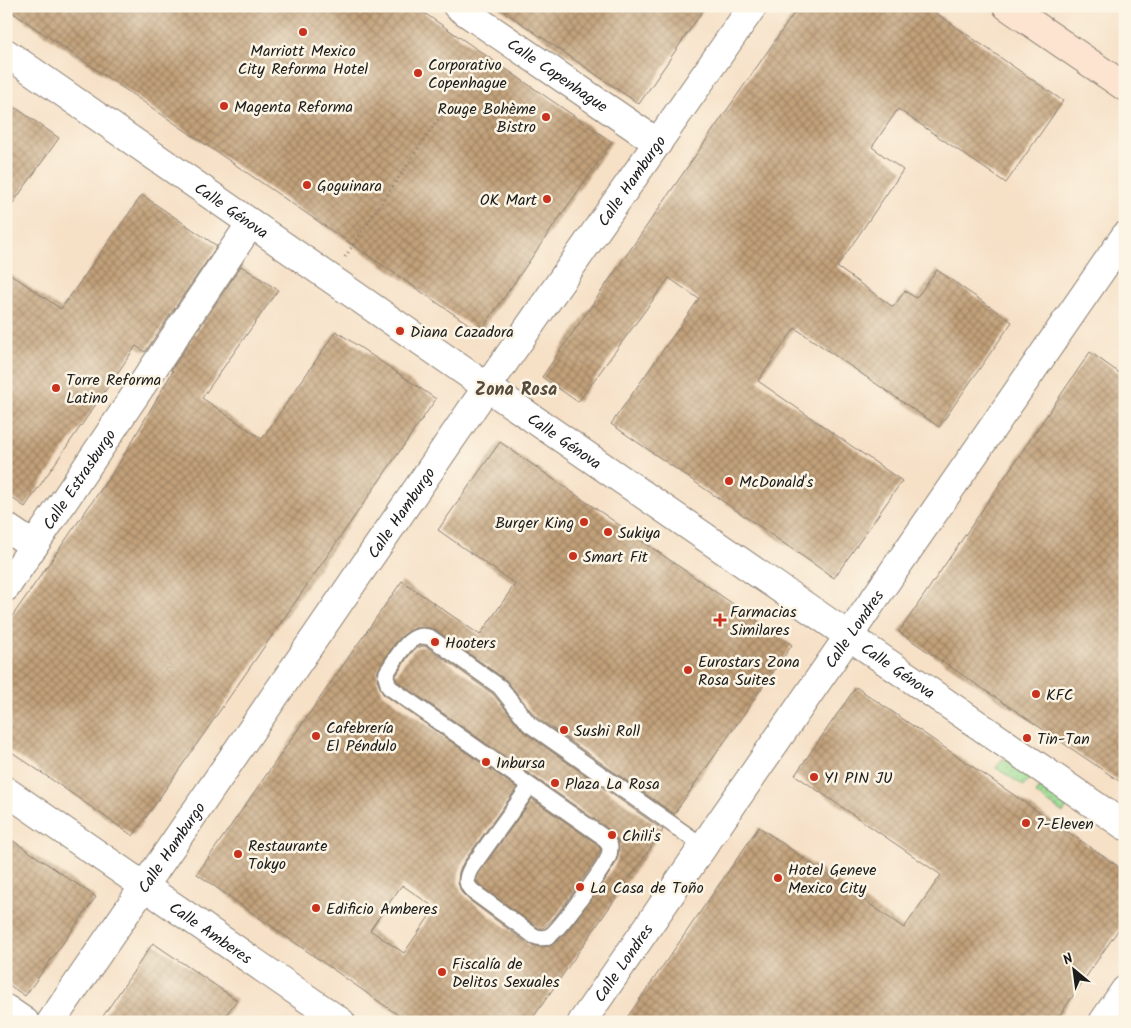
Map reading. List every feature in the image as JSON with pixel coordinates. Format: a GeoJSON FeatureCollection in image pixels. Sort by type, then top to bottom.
{"type":"FeatureCollection","features":[{"type":"Feature","properties":{"kind":"street","name":"Calle Copenhague"},"geometry":{"type":"LineString","coordinates":[[457,6],[658,143]]}},
{"type":"Feature","properties":{"kind":"street","name":"Calle Hamburgo"},"geometry":{"type":"LineString","coordinates":[[51,1022],[487,388],[753,6]]}},
{"type":"Feature","properties":{"kind":"street"},"geometry":{"type":"LineString","coordinates":[[1008,6],[1125,87]]}},
{"type":"Feature","properties":{"kind":"street","name":"Calle Génova"},"geometry":{"type":"LineString","coordinates":[[6,53],[487,388],[1125,826]]}},
{"type":"Feature","properties":{"kind":"street","name":"Calle Estrasburgo"},"geometry":{"type":"LineString","coordinates":[[6,587],[251,223]]}},
{"type":"Feature","properties":{"kind":"street","name":"Calle Londres"},"geometry":{"type":"LineString","coordinates":[[582,1022],[1125,236]]}},
{"type":"Feature","properties":{"kind":"street"},"geometry":{"type":"LineString","coordinates":[[6,527],[34,546]]}},
{"type":"Feature","properties":{"kind":"street","name":"Calle Amberes"},"geometry":{"type":"LineString","coordinates":[[6,791],[341,1022]]}},
{"type":"Feature","properties":{"kind":"street"},"geometry":{"type":"LineString","coordinates":[[1102,1022],[1125,990]]}},
{"type":"Feature","properties":{"kind":"street"},"geometry":{"type":"LineString","coordinates":[[6,1009],[25,1022]]}},
{"type":"Feature","properties":{"kind":"lane"},"geometry":{"type":"LineString","coordinates":[[530,786],[471,868],[466,883],[475,893],[534,936],[545,938],[555,932],[584,893],[609,857],[610,846],[602,836],[389,687],[386,677],[388,672],[408,642],[425,635],[431,638],[500,687],[528,724],[703,846]]}},
{"type":"Feature","properties":{"kind":"path"},"geometry":{"type":"LineString","coordinates":[[330,278],[449,103]]}},
{"type":"Feature","properties":{"kind":"green space"},"geometry":{"type":"Polygon","coordinates":[[[1003,758],[1031,777],[1024,786],[996,768],[1003,758]]]}},
{"type":"Feature","properties":{"kind":"green space"},"geometry":{"type":"Polygon","coordinates":[[[1042,784],[1070,802],[1063,813],[1036,794],[1042,784]]]}},
{"type":"Feature","properties":{"kind":"building"},"geometry":{"type":"Polygon","coordinates":[[[6,6],[414,6],[612,142],[480,332],[6,8],[6,6]]]}},
{"type":"Feature","properties":{"kind":"building"},"geometry":{"type":"Polygon","coordinates":[[[496,6],[706,6],[639,104],[496,6]]]}},
{"type":"Feature","properties":{"kind":"building"},"geometry":{"type":"Polygon","coordinates":[[[799,6],[926,6],[1063,101],[1006,183],[898,109],[872,147],[903,170],[837,267],[893,307],[905,291],[916,298],[937,270],[1012,322],[939,427],[795,328],[758,381],[902,481],[834,578],[611,424],[699,299],[669,278],[578,402],[542,377],[799,6]]]}},
{"type":"Feature","properties":{"kind":"building"},"geometry":{"type":"Polygon","coordinates":[[[6,101],[59,138],[6,213],[6,101]]]}},
{"type":"Feature","properties":{"kind":"building"},"geometry":{"type":"Polygon","coordinates":[[[142,195],[217,246],[145,352],[136,346],[25,507],[6,494],[6,271],[61,309],[142,195]]]}},
{"type":"Feature","properties":{"kind":"building"},"geometry":{"type":"Polygon","coordinates":[[[241,266],[278,290],[202,398],[262,439],[336,331],[436,399],[133,836],[6,748],[6,625],[120,462],[173,371],[171,370],[241,266]]]}},
{"type":"Feature","properties":{"kind":"building"},"geometry":{"type":"Polygon","coordinates":[[[1090,352],[1125,377],[1125,785],[899,632],[1090,352]]]}},
{"type":"Feature","properties":{"kind":"building"},"geometry":{"type":"Polygon","coordinates":[[[500,442],[792,645],[674,814],[536,717],[506,680],[436,630],[426,627],[415,628],[398,639],[378,670],[377,680],[383,694],[517,788],[463,863],[459,872],[458,882],[461,892],[469,900],[528,944],[540,947],[550,946],[568,930],[616,863],[619,851],[618,841],[607,828],[397,681],[396,676],[407,658],[416,648],[427,647],[493,694],[524,732],[663,830],[530,1022],[408,1022],[197,874],[402,581],[480,635],[515,584],[438,530],[500,442]],[[402,885],[370,930],[404,953],[435,908],[402,885]]]}},
{"type":"Feature","properties":{"kind":"building"},"geometry":{"type":"Polygon","coordinates":[[[856,687],[1125,871],[1125,920],[1055,1022],[624,1022],[759,827],[904,928],[941,875],[795,775],[856,687]]]}},
{"type":"Feature","properties":{"kind":"building"},"geometry":{"type":"Polygon","coordinates":[[[532,799],[596,843],[601,849],[572,894],[554,918],[543,928],[538,928],[481,886],[476,880],[479,873],[532,799]]]}},
{"type":"Feature","properties":{"kind":"building"},"geometry":{"type":"Polygon","coordinates":[[[6,836],[96,897],[25,996],[6,983],[6,836]]]}},
{"type":"Feature","properties":{"kind":"building"},"geometry":{"type":"Polygon","coordinates":[[[153,943],[237,1000],[221,1022],[99,1022],[153,943]]]}},
{"type":"Feature","properties":{"kind":"place","name":"Marriott Mexico City Reforma Hotel"},"geometry":{"type":"Point","coordinates":[303,32]}},
{"type":"Feature","properties":{"kind":"place","name":"Corporativo Copenhague"},"geometry":{"type":"Point","coordinates":[418,73]}},
{"type":"Feature","properties":{"kind":"place","name":"Magenta Reforma"},"geometry":{"type":"Point","coordinates":[224,106]}},
{"type":"Feature","properties":{"kind":"place","name":"Rouge Bohème Bistro"},"geometry":{"type":"Point","coordinates":[546,117]}},
{"type":"Feature","properties":{"kind":"place","name":"Goguinara"},"geometry":{"type":"Point","coordinates":[307,185]}},
{"type":"Feature","properties":{"kind":"place","name":"OK Mart"},"geometry":{"type":"Point","coordinates":[547,199]}},
{"type":"Feature","properties":{"kind":"place","name":"Diana Cazadora"},"geometry":{"type":"Point","coordinates":[400,331]}},
{"type":"Feature","properties":{"kind":"place","name":"Torre Reforma Latino"},"geometry":{"type":"Point","coordinates":[56,388]}},
{"type":"Feature","properties":{"kind":"place","name":"McDonald's"},"geometry":{"type":"Point","coordinates":[729,481]}},
{"type":"Feature","properties":{"kind":"place","name":"Burger King"},"geometry":{"type":"Point","coordinates":[584,522]}},
{"type":"Feature","properties":{"kind":"place","name":"Sukiya"},"geometry":{"type":"Point","coordinates":[608,532]}},
{"type":"Feature","properties":{"kind":"place","name":"Smart Fit"},"geometry":{"type":"Point","coordinates":[573,556]}},
{"type":"Feature","properties":{"kind":"place","name":"Farmacias Similares"},"geometry":{"type":"Point","coordinates":[720,620]}},
{"type":"Feature","properties":{"kind":"place","name":"Hooters"},"geometry":{"type":"Point","coordinates":[435,642]}},
{"type":"Feature","properties":{"kind":"place","name":"Eurostars Zona Rosa Suites"},"geometry":{"type":"Point","coordinates":[688,670]}},
{"type":"Feature","properties":{"kind":"place","name":"KFC"},"geometry":{"type":"Point","coordinates":[1036,694]}},
{"type":"Feature","properties":{"kind":"place","name":"Sushi Roll"},"geometry":{"type":"Point","coordinates":[564,730]}},
{"type":"Feature","properties":{"kind":"place","name":"Cafebrería El Péndulo"},"geometry":{"type":"Point","coordinates":[316,736]}},
{"type":"Feature","properties":{"kind":"place","name":"Tin-Tan"},"geometry":{"type":"Point","coordinates":[1027,738]}},
{"type":"Feature","properties":{"kind":"place","name":"Inbursa"},"geometry":{"type":"Point","coordinates":[486,762]}},
{"type":"Feature","properties":{"kind":"place","name":"YI PIN JU"},"geometry":{"type":"Point","coordinates":[814,777]}},
{"type":"Feature","properties":{"kind":"place","name":"Plaza La Rosa"},"geometry":{"type":"Point","coordinates":[555,783]}},
{"type":"Feature","properties":{"kind":"place","name":"7-Eleven"},"geometry":{"type":"Point","coordinates":[1026,823]}},
{"type":"Feature","properties":{"kind":"place","name":"Chili's"},"geometry":{"type":"Point","coordinates":[612,835]}},
{"type":"Feature","properties":{"kind":"place","name":"Restaurante Tokyo"},"geometry":{"type":"Point","coordinates":[238,854]}},
{"type":"Feature","properties":{"kind":"place","name":"Hotel Geneve Mexico City"},"geometry":{"type":"Point","coordinates":[778,878]}},
{"type":"Feature","properties":{"kind":"place","name":"La Casa de Toño"},"geometry":{"type":"Point","coordinates":[580,887]}},
{"type":"Feature","properties":{"kind":"place","name":"Edificio Amberes"},"geometry":{"type":"Point","coordinates":[316,908]}},
{"type":"Feature","properties":{"kind":"place","name":"Fiscalía de Delitos Sexuales"},"geometry":{"type":"Point","coordinates":[442,972]}},
{"type":"Feature","properties":{"kind":"district","name":"Zona Rosa"},"geometry":{"type":"Point","coordinates":[516,389]}}]}
